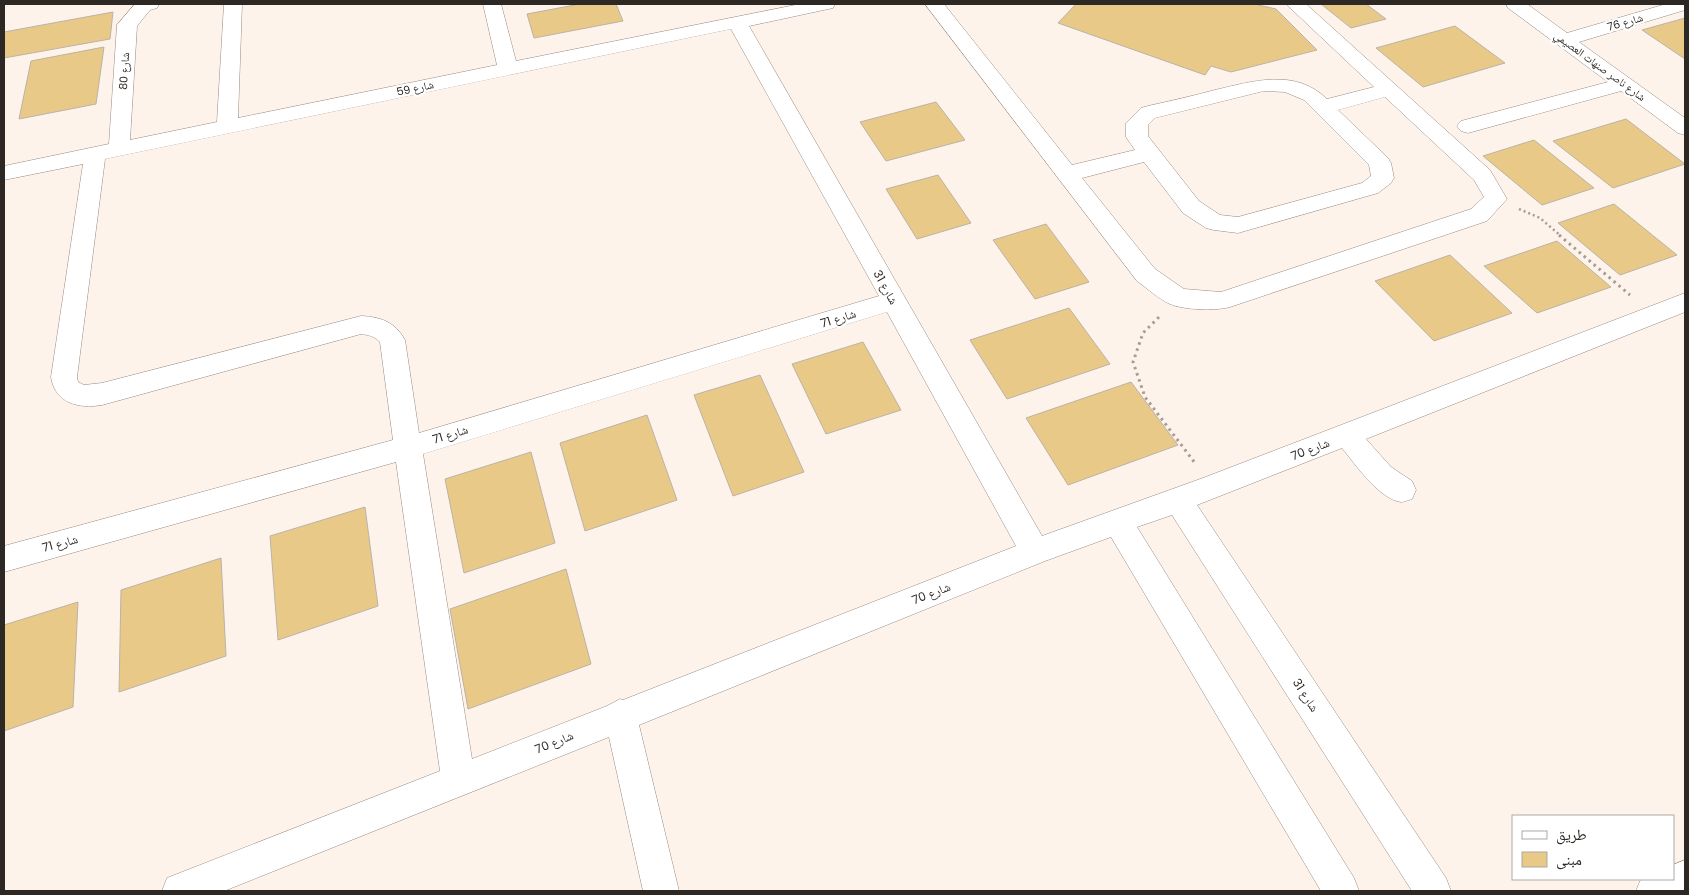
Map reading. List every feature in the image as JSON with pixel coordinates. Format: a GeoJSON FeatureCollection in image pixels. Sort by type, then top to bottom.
{"type":"FeatureCollection","features":[{"type":"Feature","properties":{"kind":"street","name":"شارع 80"},"geometry":{"type":"LineString","coordinates":[[150,4],[143,6],[128,25],[64,384],[68,390],[76,395],[102,394],[350,327],[370,326],[388,333],[392,340],[409,447],[458,780]]}},
{"type":"Feature","properties":{"kind":"street"},"geometry":{"type":"LineString","coordinates":[[227,127],[233,4]]}},
{"type":"Feature","properties":{"kind":"street"},"geometry":{"type":"LineString","coordinates":[[492,4],[508,69]]}},
{"type":"Feature","properties":{"kind":"street","name":"شارع 59"},"geometry":{"type":"LineString","coordinates":[[4,173],[737,22],[792,7],[826,4]]}},
{"type":"Feature","properties":{"kind":"street"},"geometry":{"type":"LineString","coordinates":[[934,4],[1146,275],[1180,298],[1220,301],[1479,215],[1496,199],[1482,175],[1295,4]]}},
{"type":"Feature","properties":{"kind":"street","name":"شارع ناصر صنهات العصيمي"},"geometry":{"type":"LineString","coordinates":[[1515,4],[1685,128]]}},
{"type":"Feature","properties":{"kind":"street","name":"شارع 76"},"geometry":{"type":"LineString","coordinates":[[1564,40],[1685,4]]}},
{"type":"Feature","properties":{"kind":"street","name":"شارع 31"},"geometry":{"type":"LineString","coordinates":[[737,22],[1035,552]]}},
{"type":"Feature","properties":{"kind":"street"},"geometry":{"type":"LineString","coordinates":[[1468,126],[1623,84]]}},
{"type":"Feature","properties":{"kind":"street"},"geometry":{"type":"LineString","coordinates":[[1264,85],[1288,86],[1311,95],[1323,107],[1380,163],[1383,178],[1370,188],[1238,225],[1214,222],[1190,206],[1137,136],[1137,123],[1148,113],[1264,85]]}},
{"type":"Feature","properties":{"kind":"street"},"geometry":{"type":"LineString","coordinates":[[1323,107],[1389,90]]}},
{"type":"Feature","properties":{"kind":"street"},"geometry":{"type":"LineString","coordinates":[[1067,174],[1150,153]]}},
{"type":"Feature","properties":{"kind":"street","name":"شارع 71"},"geometry":{"type":"LineString","coordinates":[[4,559],[409,447],[894,301]]}},
{"type":"Feature","properties":{"kind":"street","name":"شارع 70"},"geometry":{"type":"LineString","coordinates":[[180,891],[1035,552],[1213,487],[1685,302]]}},
{"type":"Feature","properties":{"kind":"street"},"geometry":{"type":"LineString","coordinates":[[1346,434],[1381,475],[1402,490]]}},
{"type":"Feature","properties":{"kind":"street","name":"شارع 31"},"geometry":{"type":"LineString","coordinates":[[1178,500],[1433,891]]}},
{"type":"Feature","properties":{"kind":"street"},"geometry":{"type":"LineString","coordinates":[[1118,522],[1340,891]]}},
{"type":"Feature","properties":{"kind":"street"},"geometry":{"type":"LineString","coordinates":[[620,715],[661,891]]}},
{"type":"Feature","properties":{"kind":"street"},"geometry":{"type":"LineString","coordinates":[[1654,891],[1685,878]]}},
{"type":"Feature","properties":{"kind":"path"},"geometry":{"type":"LineString","coordinates":[[1496,199],[1540,218],[1653,315]]}},
{"type":"Feature","properties":{"kind":"path"},"geometry":{"type":"LineString","coordinates":[[1180,298],[1143,333],[1133,362],[1145,397],[1213,487]]}},
{"type":"Feature","properties":{"kind":"building"},"geometry":{"type":"Polygon","coordinates":[[[580,4],[616,4],[623,21],[534,38],[527,14],[580,4]]]}},
{"type":"Feature","properties":{"kind":"building"},"geometry":{"type":"Polygon","coordinates":[[[1076,4],[1254,4],[1276,9],[1317,50],[1231,72],[1211,66],[1205,75],[1058,23],[1076,4]]]}},
{"type":"Feature","properties":{"kind":"building"},"geometry":{"type":"Polygon","coordinates":[[[1321,4],[1366,4],[1386,19],[1351,28],[1321,4]]]}},
{"type":"Feature","properties":{"kind":"building"},"geometry":{"type":"Polygon","coordinates":[[[113,12],[110,39],[4,58],[4,32],[113,12]]]}},
{"type":"Feature","properties":{"kind":"building"},"geometry":{"type":"Polygon","coordinates":[[[1685,18],[1685,59],[1642,30],[1685,18]]]}},
{"type":"Feature","properties":{"kind":"building"},"geometry":{"type":"Polygon","coordinates":[[[1455,26],[1505,63],[1423,87],[1376,48],[1455,26]]]}},
{"type":"Feature","properties":{"kind":"building"},"geometry":{"type":"Polygon","coordinates":[[[104,47],[96,104],[19,119],[31,61],[104,47]]]}},
{"type":"Feature","properties":{"kind":"building"},"geometry":{"type":"Polygon","coordinates":[[[936,102],[965,140],[886,161],[860,122],[936,102]]]}},
{"type":"Feature","properties":{"kind":"building"},"geometry":{"type":"Polygon","coordinates":[[[1626,119],[1685,164],[1613,188],[1553,141],[1626,119]]]}},
{"type":"Feature","properties":{"kind":"building"},"geometry":{"type":"Polygon","coordinates":[[[1534,140],[1594,188],[1542,205],[1483,156],[1534,140]]]}},
{"type":"Feature","properties":{"kind":"building"},"geometry":{"type":"Polygon","coordinates":[[[938,175],[971,223],[917,239],[886,189],[938,175]]]}},
{"type":"Feature","properties":{"kind":"building"},"geometry":{"type":"Polygon","coordinates":[[[1614,204],[1677,255],[1620,275],[1558,223],[1614,204]]]}},
{"type":"Feature","properties":{"kind":"building"},"geometry":{"type":"Polygon","coordinates":[[[1046,224],[1089,282],[1035,299],[993,240],[1046,224]]]}},
{"type":"Feature","properties":{"kind":"building"},"geometry":{"type":"Polygon","coordinates":[[[1557,241],[1611,287],[1537,313],[1484,266],[1557,241]]]}},
{"type":"Feature","properties":{"kind":"building"},"geometry":{"type":"Polygon","coordinates":[[[1450,255],[1512,313],[1434,341],[1375,281],[1450,255]]]}},
{"type":"Feature","properties":{"kind":"building"},"geometry":{"type":"Polygon","coordinates":[[[1069,308],[1110,364],[1007,399],[970,340],[1069,308]]]}},
{"type":"Feature","properties":{"kind":"building"},"geometry":{"type":"Polygon","coordinates":[[[863,342],[901,410],[826,434],[792,364],[863,342]]]}},
{"type":"Feature","properties":{"kind":"building"},"geometry":{"type":"Polygon","coordinates":[[[760,375],[804,472],[733,496],[694,395],[760,375]]]}},
{"type":"Feature","properties":{"kind":"building"},"geometry":{"type":"Polygon","coordinates":[[[1131,382],[1178,445],[1068,485],[1026,418],[1131,382]]]}},
{"type":"Feature","properties":{"kind":"building"},"geometry":{"type":"Polygon","coordinates":[[[647,415],[677,500],[585,531],[560,443],[647,415]]]}},
{"type":"Feature","properties":{"kind":"building"},"geometry":{"type":"Polygon","coordinates":[[[531,452],[555,543],[464,573],[445,479],[531,452]]]}},
{"type":"Feature","properties":{"kind":"building"},"geometry":{"type":"Polygon","coordinates":[[[365,507],[378,606],[278,640],[270,536],[365,507]]]}},
{"type":"Feature","properties":{"kind":"building"},"geometry":{"type":"Polygon","coordinates":[[[221,558],[226,656],[119,692],[121,590],[221,558]]]}},
{"type":"Feature","properties":{"kind":"building"},"geometry":{"type":"Polygon","coordinates":[[[566,569],[591,664],[468,709],[450,609],[566,569]]]}},
{"type":"Feature","properties":{"kind":"building"},"geometry":{"type":"Polygon","coordinates":[[[78,602],[73,707],[4,731],[4,625],[78,602]]]}}]}
